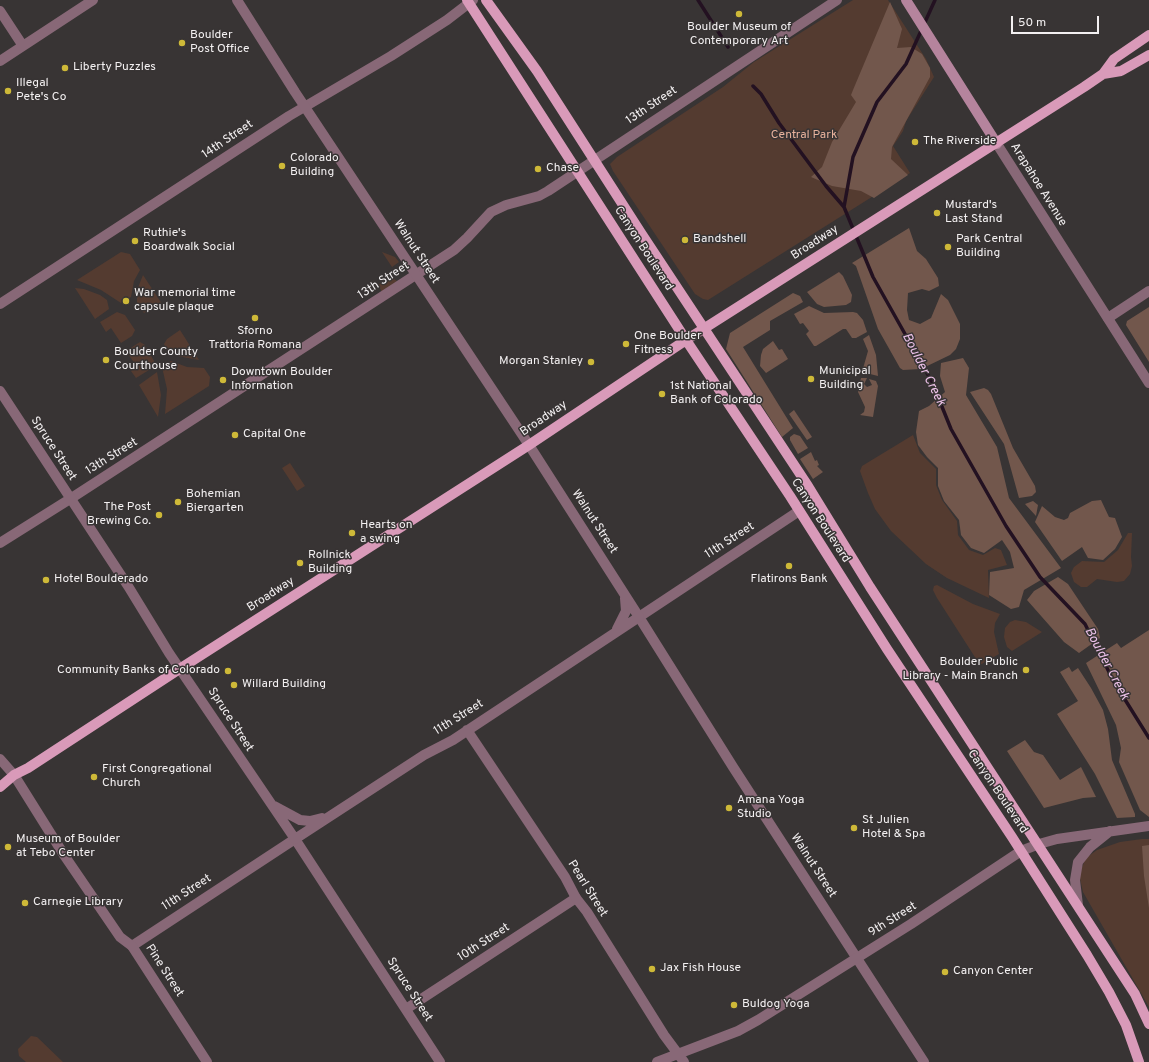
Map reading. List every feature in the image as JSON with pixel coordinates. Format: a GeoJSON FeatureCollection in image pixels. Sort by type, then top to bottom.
{"type":"FeatureCollection","features":[{"type":"Feature","properties":{"kind":"main road","name":"Canyon Boulevard"},"geometry":{"type":"LineString","coordinates":[[486,0],[537,71],[808,486],[870,587],[1039,844],[1135,994],[1149,1024]]}},
{"type":"Feature","properties":{"kind":"main road","name":"Arapahoe Avenue"},"geometry":{"type":"LineString","coordinates":[[906,0],[997,144]]}},
{"type":"Feature","properties":{"kind":"main road","name":"Canyon Boulevard"},"geometry":{"type":"LineString","coordinates":[[469,1],[686,340],[799,511],[902,673],[1021,851],[1109,992],[1126,1025],[1139,1062]]}},
{"type":"Feature","properties":{"kind":"main road","name":"Broadway"},"geometry":{"type":"LineString","coordinates":[[0,787],[14,775],[28,768],[529,445],[704,328],[903,201],[997,144],[1103,74],[1114,59],[1149,35]]}},
{"type":"Feature","properties":{"kind":"main road","name":"Broadway"},"geometry":{"type":"LineString","coordinates":[[1103,74],[1125,69],[1149,55]]}},
{"type":"Feature","properties":{"kind":"street"},"geometry":{"type":"LineString","coordinates":[[0,61],[93,0]]}},
{"type":"Feature","properties":{"kind":"street","name":"Walnut Street"},"geometry":{"type":"LineString","coordinates":[[237,0],[416,276],[529,445],[733,768],[924,1062]]}},
{"type":"Feature","properties":{"kind":"street","name":"13th Street"},"geometry":{"type":"LineString","coordinates":[[0,543],[70,500],[416,276],[463,243],[491,212],[506,205],[539,196],[837,0]]}},
{"type":"Feature","properties":{"kind":"street","name":"14th Street"},"geometry":{"type":"LineString","coordinates":[[0,304],[305,106],[377,66],[447,20],[469,1]]}},
{"type":"Feature","properties":{"kind":"street"},"geometry":{"type":"LineString","coordinates":[[0,11],[23,46]]}},
{"type":"Feature","properties":{"kind":"street","name":"Arapahoe Avenue"},"geometry":{"type":"LineString","coordinates":[[997,144],[1149,383]]}},
{"type":"Feature","properties":{"kind":"street"},"geometry":{"type":"LineString","coordinates":[[1108,318],[1149,292]]}},
{"type":"Feature","properties":{"kind":"street","name":"Spruce Street"},"geometry":{"type":"LineString","coordinates":[[0,391],[70,500],[295,839],[440,1062]]}},
{"type":"Feature","properties":{"kind":"street","name":"11th Street"},"geometry":{"type":"LineString","coordinates":[[132,946],[424,755],[453,740],[799,511]]}},
{"type":"Feature","properties":{"kind":"street"},"geometry":{"type":"LineString","coordinates":[[615,632],[624,617],[626,606],[626,600],[620,587]]}},
{"type":"Feature","properties":{"kind":"street","name":"Pearl Street"},"geometry":{"type":"LineString","coordinates":[[467,730],[565,877],[576,898],[587,912],[664,1035],[681,1058]]}},
{"type":"Feature","properties":{"kind":"street","name":"Pine Street"},"geometry":{"type":"LineString","coordinates":[[0,759],[14,775],[64,855],[120,937],[132,946],[207,1062]]}},
{"type":"Feature","properties":{"kind":"street"},"geometry":{"type":"LineString","coordinates":[[270,803],[300,820],[319,819],[337,811]]}},
{"type":"Feature","properties":{"kind":"street","name":"9th Street"},"geometry":{"type":"LineString","coordinates":[[657,1062],[681,1058],[751,1024],[857,958],[1021,851],[1057,839],[1111,830],[1149,826]]}},
{"type":"Feature","properties":{"kind":"street"},"geometry":{"type":"LineString","coordinates":[[1078,905],[1076,880],[1078,862],[1090,847],[1111,830]]}},
{"type":"Feature","properties":{"kind":"street","name":"10th Street"},"geometry":{"type":"LineString","coordinates":[[406,1009],[576,898]]}},
{"type":"Feature","properties":{"kind":"green space","name":"Central Park"},"geometry":{"type":"Polygon","coordinates":[[[853,0],[888,0],[926,59],[934,77],[906,121],[903,131],[893,146],[910,173],[708,300],[703,299],[695,294],[613,171],[610,164],[617,157],[723,87],[754,62],[853,0]]]}},
{"type":"Feature","properties":{"kind":"green space"},"geometry":{"type":"Polygon","coordinates":[[[121,252],[130,254],[140,270],[134,281],[131,297],[121,303],[101,290],[77,280],[121,252]]]}},
{"type":"Feature","properties":{"kind":"green space"},"geometry":{"type":"Polygon","coordinates":[[[382,252],[395,257],[399,262],[392,267],[382,252]]]}},
{"type":"Feature","properties":{"kind":"green space"},"geometry":{"type":"Polygon","coordinates":[[[143,275],[164,307],[151,309],[144,313],[137,304],[137,290],[143,275]]]}},
{"type":"Feature","properties":{"kind":"green space"},"geometry":{"type":"Polygon","coordinates":[[[391,277],[397,281],[382,292],[378,285],[391,277]]]}},
{"type":"Feature","properties":{"kind":"green space"},"geometry":{"type":"Polygon","coordinates":[[[75,288],[84,289],[100,295],[107,300],[109,309],[95,319],[75,288]]]}},
{"type":"Feature","properties":{"kind":"green space"},"geometry":{"type":"Polygon","coordinates":[[[117,312],[125,315],[135,330],[132,336],[121,343],[111,328],[106,332],[100,322],[117,312]]]}},
{"type":"Feature","properties":{"kind":"green space"},"geometry":{"type":"Polygon","coordinates":[[[180,330],[199,360],[177,356],[166,349],[164,344],[167,339],[180,330]]]}},
{"type":"Feature","properties":{"kind":"green space"},"geometry":{"type":"Polygon","coordinates":[[[140,342],[145,345],[154,361],[154,364],[149,370],[136,378],[131,371],[137,367],[126,351],[140,342]]]}},
{"type":"Feature","properties":{"kind":"green space"},"geometry":{"type":"Polygon","coordinates":[[[171,361],[187,367],[204,368],[210,377],[209,386],[165,414],[167,389],[162,367],[171,361]]]}},
{"type":"Feature","properties":{"kind":"green space"},"geometry":{"type":"Polygon","coordinates":[[[157,372],[161,395],[158,417],[139,385],[157,372]]]}},
{"type":"Feature","properties":{"kind":"green space"},"geometry":{"type":"Polygon","coordinates":[[[913,435],[920,453],[936,469],[936,485],[942,500],[957,521],[958,535],[969,550],[983,555],[995,548],[1001,550],[1007,565],[988,570],[989,598],[947,578],[926,564],[891,531],[875,509],[860,471],[862,466],[913,435]]]}},
{"type":"Feature","properties":{"kind":"green space"},"geometry":{"type":"Polygon","coordinates":[[[290,463],[305,486],[297,491],[282,468],[290,463]]]}},
{"type":"Feature","properties":{"kind":"green space"},"geometry":{"type":"Polygon","coordinates":[[[1128,533],[1132,533],[1132,566],[1130,574],[1124,581],[1117,582],[1097,579],[1087,587],[1081,587],[1074,582],[1071,573],[1074,567],[1082,561],[1104,562],[1118,550],[1128,533]]]}},
{"type":"Feature","properties":{"kind":"green space"},"geometry":{"type":"Polygon","coordinates":[[[937,585],[973,604],[1000,614],[995,623],[994,632],[999,654],[980,665],[937,598],[933,590],[934,586],[937,585]]]}},
{"type":"Feature","properties":{"kind":"green space"},"geometry":{"type":"Polygon","coordinates":[[[1015,620],[1026,622],[1042,632],[1012,651],[1007,647],[1004,637],[1005,628],[1010,622],[1015,620]]]}},
{"type":"Feature","properties":{"kind":"green space"},"geometry":{"type":"Polygon","coordinates":[[[1149,839],[1149,1007],[1083,892],[1079,874],[1086,858],[1097,850],[1120,842],[1149,839]]]}},
{"type":"Feature","properties":{"kind":"green space"},"geometry":{"type":"Polygon","coordinates":[[[31,1036],[37,1037],[63,1062],[26,1062],[19,1056],[18,1049],[31,1036]]]}},
{"type":"Feature","properties":{"kind":"shaded area"},"geometry":{"type":"Polygon","coordinates":[[[890,2],[902,29],[897,48],[911,47],[922,54],[930,68],[930,77],[892,147],[891,159],[908,175],[874,198],[861,191],[832,186],[811,177],[822,167],[832,142],[856,102],[851,95],[890,2]]]}},
{"type":"Feature","properties":{"kind":"shaded area"},"geometry":{"type":"Polygon","coordinates":[[[909,228],[917,251],[926,259],[938,278],[939,286],[929,291],[922,289],[908,293],[907,310],[909,320],[920,324],[931,318],[941,294],[948,300],[960,324],[960,339],[956,349],[950,355],[921,369],[903,370],[900,368],[878,329],[856,266],[852,263],[909,228]]]}},
{"type":"Feature","properties":{"kind":"shaded area"},"geometry":{"type":"Polygon","coordinates":[[[839,272],[843,276],[852,295],[851,302],[846,305],[824,307],[817,304],[807,292],[839,272]]]}},
{"type":"Feature","properties":{"kind":"shaded area"},"geometry":{"type":"Polygon","coordinates":[[[793,293],[800,296],[803,302],[770,321],[770,330],[743,347],[793,428],[782,437],[726,349],[730,333],[793,293]]]}},
{"type":"Feature","properties":{"kind":"shaded area"},"geometry":{"type":"Polygon","coordinates":[[[809,306],[824,313],[857,313],[863,320],[867,332],[856,338],[852,338],[846,329],[843,329],[814,346],[806,334],[809,331],[803,323],[800,324],[794,314],[809,306]]]}},
{"type":"Feature","properties":{"kind":"shaded area"},"geometry":{"type":"Polygon","coordinates":[[[1149,307],[1149,362],[1126,325],[1127,321],[1149,307]]]}},
{"type":"Feature","properties":{"kind":"shaded area"},"geometry":{"type":"Polygon","coordinates":[[[869,335],[876,355],[878,376],[862,372],[868,351],[863,339],[869,335]]]}},
{"type":"Feature","properties":{"kind":"shaded area"},"geometry":{"type":"Polygon","coordinates":[[[773,341],[779,350],[782,349],[788,359],[766,373],[760,366],[761,355],[763,349],[773,341]]]}},
{"type":"Feature","properties":{"kind":"shaded area"},"geometry":{"type":"Polygon","coordinates":[[[963,358],[969,368],[966,395],[997,447],[1009,498],[1061,568],[1024,590],[1019,607],[1011,609],[989,595],[990,572],[1014,568],[1010,552],[1002,540],[984,553],[971,548],[961,535],[959,520],[944,501],[938,486],[938,468],[918,445],[916,432],[919,411],[929,406],[945,392],[940,376],[941,363],[963,358]]]}},
{"type":"Feature","properties":{"kind":"shaded area"},"geometry":{"type":"Polygon","coordinates":[[[861,378],[867,378],[864,384],[867,387],[872,385],[869,379],[876,381],[878,386],[873,417],[860,415],[864,412],[865,407],[858,392],[861,378]]]}},
{"type":"Feature","properties":{"kind":"shaded area"},"geometry":{"type":"Polygon","coordinates":[[[984,388],[991,394],[1013,448],[1035,486],[1036,492],[1032,496],[1019,498],[1004,444],[970,392],[984,388]]]}},
{"type":"Feature","properties":{"kind":"shaded area"},"geometry":{"type":"Polygon","coordinates":[[[794,410],[812,437],[807,440],[789,414],[794,410]]]}},
{"type":"Feature","properties":{"kind":"shaded area"},"geometry":{"type":"Polygon","coordinates":[[[794,434],[800,436],[808,448],[798,454],[790,440],[790,437],[794,434]]]}},
{"type":"Feature","properties":{"kind":"shaded area"},"geometry":{"type":"Polygon","coordinates":[[[811,452],[815,461],[817,460],[819,465],[817,466],[823,472],[813,479],[800,459],[811,452]]]}},
{"type":"Feature","properties":{"kind":"shaded area"},"geometry":{"type":"Polygon","coordinates":[[[1101,500],[1109,517],[1115,518],[1122,537],[1115,549],[1103,560],[1088,558],[1082,547],[1062,561],[1035,522],[1042,506],[1055,517],[1064,520],[1068,518],[1070,513],[1092,501],[1101,500]]]}},
{"type":"Feature","properties":{"kind":"shaded area"},"geometry":{"type":"Polygon","coordinates":[[[1033,501],[1038,505],[1036,516],[1025,504],[1033,501]]]}},
{"type":"Feature","properties":{"kind":"shaded area"},"geometry":{"type":"Polygon","coordinates":[[[1058,577],[1068,584],[1098,629],[1100,638],[1079,653],[1064,642],[1027,600],[1034,591],[1058,577]]]}},
{"type":"Feature","properties":{"kind":"shaded area"},"geometry":{"type":"Polygon","coordinates":[[[1149,630],[1149,817],[1140,810],[1119,762],[1121,748],[1116,725],[1086,663],[1117,643],[1121,648],[1149,630]]]}},
{"type":"Feature","properties":{"kind":"shaded area"},"geometry":{"type":"Polygon","coordinates":[[[1069,667],[1072,672],[1078,668],[1103,710],[1108,729],[1112,760],[1135,817],[1117,818],[1095,774],[1057,714],[1078,701],[1060,672],[1069,667]]]}},
{"type":"Feature","properties":{"kind":"shaded area"},"geometry":{"type":"Polygon","coordinates":[[[1025,740],[1034,752],[1043,755],[1060,780],[1081,767],[1096,797],[1083,798],[1044,808],[1007,751],[1025,740]]]}},
{"type":"Feature","properties":{"kind":"shaded area"},"geometry":{"type":"Polygon","coordinates":[[[1149,845],[1149,908],[1144,876],[1142,846],[1149,845]]]}},
{"type":"Feature","properties":{"kind":"waterway"},"geometry":{"type":"LineString","coordinates":[[698,0],[728,47]]}},
{"type":"Feature","properties":{"kind":"waterway","name":"Boulder Creek"},"geometry":{"type":"LineString","coordinates":[[935,0],[906,64],[877,102],[853,157],[844,207],[873,277],[932,382],[951,429],[1006,526],[1040,577],[1085,624],[1114,682],[1149,738]]}},
{"type":"Feature","properties":{"kind":"waterway"},"geometry":{"type":"LineString","coordinates":[[753,86],[761,94],[779,123],[826,186],[844,207]]}},
{"type":"Feature","properties":{"kind":"place","name":"Boulder Museum of Contemporary Art"},"geometry":{"type":"Point","coordinates":[739,14]}},
{"type":"Feature","properties":{"kind":"place","name":"Boulder Post Office"},"geometry":{"type":"Point","coordinates":[182,43]}},
{"type":"Feature","properties":{"kind":"place","name":"Liberty Puzzles"},"geometry":{"type":"Point","coordinates":[65,68]}},
{"type":"Feature","properties":{"kind":"place","name":"Illegal Pete's Co"},"geometry":{"type":"Point","coordinates":[8,91]}},
{"type":"Feature","properties":{"kind":"place","name":"The Riverside"},"geometry":{"type":"Point","coordinates":[915,142]}},
{"type":"Feature","properties":{"kind":"place","name":"Colorado Building"},"geometry":{"type":"Point","coordinates":[282,166]}},
{"type":"Feature","properties":{"kind":"place","name":"Chase"},"geometry":{"type":"Point","coordinates":[538,169]}},
{"type":"Feature","properties":{"kind":"place","name":"Mustard's Last Stand"},"geometry":{"type":"Point","coordinates":[937,213]}},
{"type":"Feature","properties":{"kind":"place","name":"Bandshell"},"geometry":{"type":"Point","coordinates":[685,240]}},
{"type":"Feature","properties":{"kind":"place","name":"Ruthie's Boardwalk Social"},"geometry":{"type":"Point","coordinates":[135,241]}},
{"type":"Feature","properties":{"kind":"place","name":"Park Central Building"},"geometry":{"type":"Point","coordinates":[948,247]}},
{"type":"Feature","properties":{"kind":"place","name":"War memorial time capsule plaque"},"geometry":{"type":"Point","coordinates":[126,301]}},
{"type":"Feature","properties":{"kind":"place","name":"Sforno Trattoria Romana"},"geometry":{"type":"Point","coordinates":[255,318]}},
{"type":"Feature","properties":{"kind":"place","name":"One Boulder Fitness"},"geometry":{"type":"Point","coordinates":[626,344]}},
{"type":"Feature","properties":{"kind":"place","name":"Boulder County Courthouse"},"geometry":{"type":"Point","coordinates":[106,360]}},
{"type":"Feature","properties":{"kind":"place","name":"Morgan Stanley"},"geometry":{"type":"Point","coordinates":[591,362]}},
{"type":"Feature","properties":{"kind":"place","name":"Municipal Building"},"geometry":{"type":"Point","coordinates":[811,379]}},
{"type":"Feature","properties":{"kind":"place","name":"Downtown Boulder Information"},"geometry":{"type":"Point","coordinates":[223,380]}},
{"type":"Feature","properties":{"kind":"place","name":"1st National Bank of Colorado"},"geometry":{"type":"Point","coordinates":[662,394]}},
{"type":"Feature","properties":{"kind":"place","name":"Capital One"},"geometry":{"type":"Point","coordinates":[235,435]}},
{"type":"Feature","properties":{"kind":"place","name":"Bohemian Biergarten"},"geometry":{"type":"Point","coordinates":[178,502]}},
{"type":"Feature","properties":{"kind":"place","name":"The Post Brewing Co."},"geometry":{"type":"Point","coordinates":[159,515]}},
{"type":"Feature","properties":{"kind":"place","name":"Hearts on a swing"},"geometry":{"type":"Point","coordinates":[352,533]}},
{"type":"Feature","properties":{"kind":"place","name":"Rollnick Building"},"geometry":{"type":"Point","coordinates":[300,563]}},
{"type":"Feature","properties":{"kind":"place","name":"Flatirons Bank"},"geometry":{"type":"Point","coordinates":[789,566]}},
{"type":"Feature","properties":{"kind":"place","name":"Hotel Boulderado"},"geometry":{"type":"Point","coordinates":[46,580]}},
{"type":"Feature","properties":{"kind":"place","name":"Boulder Public Library - Main Branch"},"geometry":{"type":"Point","coordinates":[1026,670]}},
{"type":"Feature","properties":{"kind":"place","name":"Community Banks of Colorado"},"geometry":{"type":"Point","coordinates":[228,671]}},
{"type":"Feature","properties":{"kind":"place","name":"Willard Building"},"geometry":{"type":"Point","coordinates":[234,685]}},
{"type":"Feature","properties":{"kind":"place","name":"First Congregational Church"},"geometry":{"type":"Point","coordinates":[94,777]}},
{"type":"Feature","properties":{"kind":"place","name":"Amana Yoga Studio"},"geometry":{"type":"Point","coordinates":[729,808]}},
{"type":"Feature","properties":{"kind":"place","name":"St Julien Hotel & Spa"},"geometry":{"type":"Point","coordinates":[854,828]}},
{"type":"Feature","properties":{"kind":"place","name":"Museum of Boulder at Tebo Center"},"geometry":{"type":"Point","coordinates":[8,847]}},
{"type":"Feature","properties":{"kind":"place","name":"Carnegie Library"},"geometry":{"type":"Point","coordinates":[25,903]}},
{"type":"Feature","properties":{"kind":"place","name":"Jax Fish House"},"geometry":{"type":"Point","coordinates":[652,969]}},
{"type":"Feature","properties":{"kind":"place","name":"Canyon Center"},"geometry":{"type":"Point","coordinates":[945,972]}},
{"type":"Feature","properties":{"kind":"place","name":"Buldog Yoga"},"geometry":{"type":"Point","coordinates":[734,1005]}}]}
